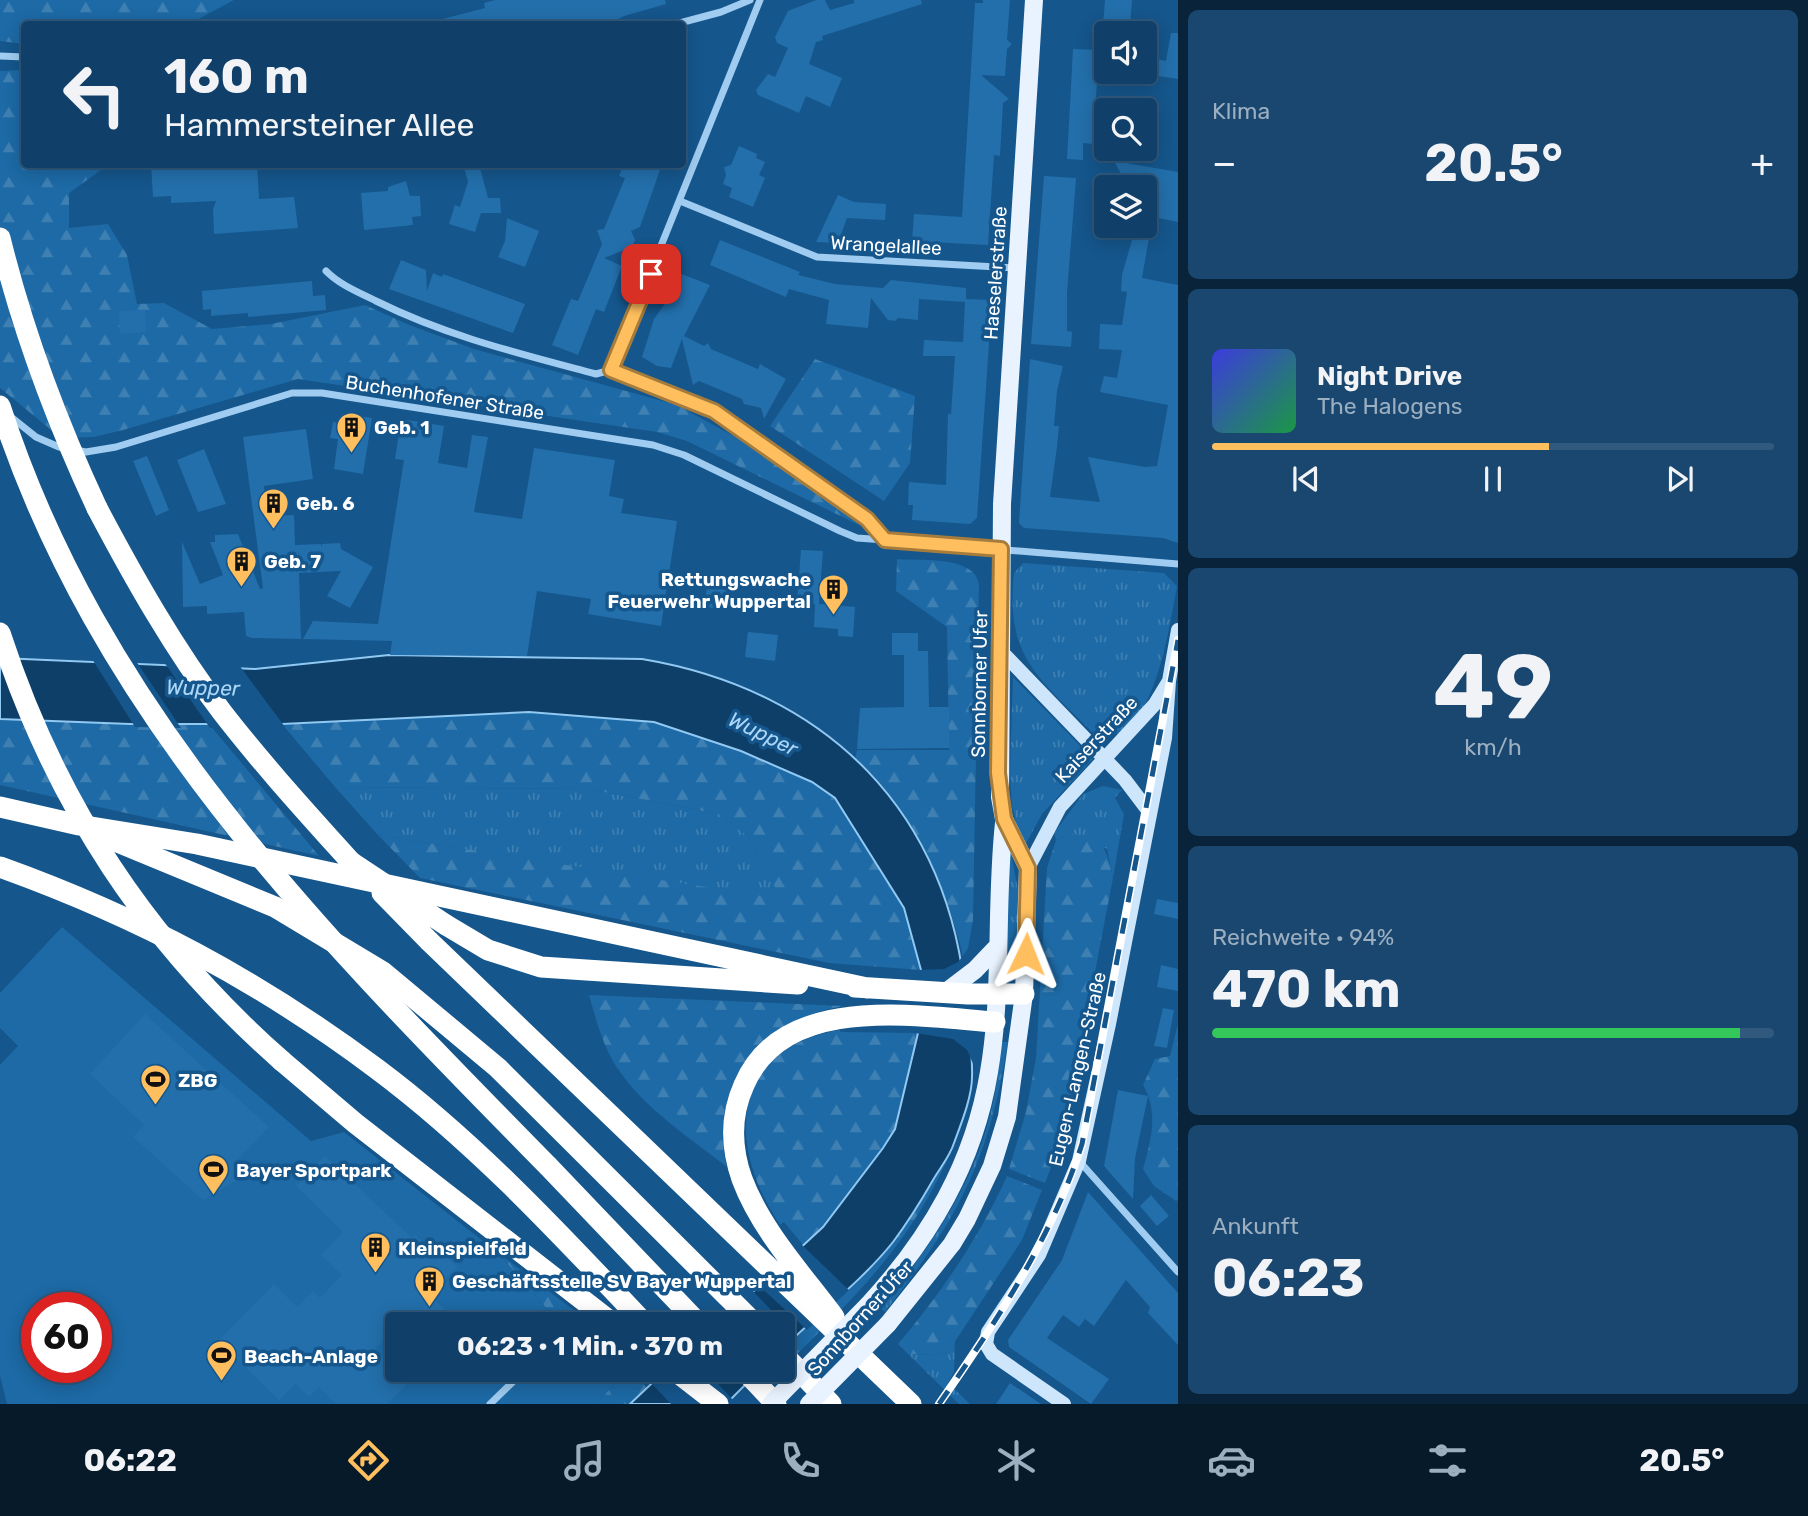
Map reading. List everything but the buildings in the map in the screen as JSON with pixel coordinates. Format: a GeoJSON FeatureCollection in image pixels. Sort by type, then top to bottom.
{"type":"FeatureCollection","features":[{"type":"Feature","properties":{"kind":"highway"},"geometry":{"type":"LineString","coordinates":[[0,237],[27,336],[47,394],[96,508],[173,640],[221,711],[287,792],[429,941],[753,1252],[837,1327],[911,1404]]}},
{"type":"Feature","properties":{"kind":"highway"},"geometry":{"type":"LineString","coordinates":[[0,407],[25,475],[65,567],[138,696],[189,769],[263,864],[313,922],[687,1312]]}},
{"type":"Feature","properties":{"kind":"highway"},"geometry":{"type":"LineString","coordinates":[[0,633],[42,746],[72,806],[127,892],[205,988],[282,1061],[355,1123],[598,1312]]}},
{"type":"Feature","properties":{"kind":"highway"},"geometry":{"type":"LineString","coordinates":[[0,807],[79,825],[197,844],[867,988]]}},
{"type":"Feature","properties":{"kind":"highway"},"geometry":{"type":"LineString","coordinates":[[79,825],[275,907],[383,972],[498,1068],[744,1312]]}},
{"type":"Feature","properties":{"kind":"highway"},"geometry":{"type":"LineString","coordinates":[[351,862],[488,950],[541,967],[946,992],[967,985],[996,993],[1024,994]]}},
{"type":"Feature","properties":{"kind":"highway"},"geometry":{"type":"LineString","coordinates":[[0,867],[164,934],[313,1023],[379,1070],[493,1169],[633,1312]]}},
{"type":"Feature","properties":{"kind":"highway"},"geometry":{"type":"LineString","coordinates":[[837,1327],[772,1233],[742,1178],[734,1142],[736,1108],[747,1078],[768,1051],[796,1031],[818,1023],[870,1016],[995,1022]]}},
{"type":"Feature","properties":{"kind":"highway"},"geometry":{"type":"LineString","coordinates":[[795,1366],[831,1404]]}},
{"type":"Feature","properties":{"kind":"highway"},"geometry":{"type":"LineString","coordinates":[[690,1382],[718,1404]]}},
{"type":"Feature","properties":{"kind":"highway"},"geometry":{"type":"LineString","coordinates":[[699,1382],[718,1404]]}},
{"type":"Feature","properties":{"kind":"highway"},"geometry":{"type":"LineString","coordinates":[[755,1382],[772,1401]]}},
{"type":"Feature","properties":{"kind":"main road","name":"Haeselerstraße"},"geometry":{"type":"LineString","coordinates":[[1001,549],[1034,0]]}},
{"type":"Feature","properties":{"kind":"main road","name":"Sonnborner Ufer"},"geometry":{"type":"LineString","coordinates":[[772,1401],[868,1305],[929,1230],[958,1178],[981,1112],[995,1022],[996,948],[1004,819],[998,773],[1001,549]]}},
{"type":"Feature","properties":{"kind":"main road","name":"Sonnborner Ufer"},"geometry":{"type":"LineString","coordinates":[[809,1404],[888,1324],[952,1244],[981,1194],[1007,1117],[1024,994],[1028,868],[1004,819]]}},
{"type":"Feature","properties":{"kind":"main road"},"geometry":{"type":"LineString","coordinates":[[967,985],[996,948]]}},
{"type":"Feature","properties":{"kind":"main road"},"geometry":{"type":"LineString","coordinates":[[995,1022],[1021,1023]]}},
{"type":"Feature","properties":{"kind":"street"},"geometry":{"type":"LineString","coordinates":[[686,21],[751,0]]}},
{"type":"Feature","properties":{"kind":"street"},"geometry":{"type":"LineString","coordinates":[[611,370],[760,0]]}},
{"type":"Feature","properties":{"kind":"street"},"geometry":{"type":"LineString","coordinates":[[0,56],[21,57]]}},
{"type":"Feature","properties":{"kind":"street","name":"Wrangelallee"},"geometry":{"type":"LineString","coordinates":[[680,201],[817,257],[1016,268]]}},
{"type":"Feature","properties":{"kind":"street"},"geometry":{"type":"LineString","coordinates":[[326,271],[336,281],[413,319],[464,339],[596,374],[611,370],[714,411],[867,519],[885,540]]}},
{"type":"Feature","properties":{"kind":"street","name":"Buchenhofener Straße"},"geometry":{"type":"LineString","coordinates":[[0,407],[36,437],[59,447],[86,452],[116,447],[292,393],[322,393],[653,445],[684,455],[857,538],[1178,564]]}},
{"type":"Feature","properties":{"kind":"street","name":"Kaiserstraße"},"geometry":{"type":"LineString","coordinates":[[1028,868],[1060,807],[1155,704],[1169,681],[1178,630]]}},
{"type":"Feature","properties":{"kind":"street"},"geometry":{"type":"LineString","coordinates":[[1000,650],[1125,779],[1150,813]]}},
{"type":"Feature","properties":{"kind":"street","name":"Eugen-Langen-Straße"},"geometry":{"type":"LineString","coordinates":[[1065,1404],[992,1354],[986,1343],[988,1332],[1039,1255],[1079,1161],[1165,738],[1169,681]]}},
{"type":"Feature","properties":{"kind":"street"},"geometry":{"type":"LineString","coordinates":[[1079,1161],[1178,1272]]}},
{"type":"Feature","properties":{"kind":"street"},"geometry":{"type":"LineString","coordinates":[[490,1404],[512,1382]]}},
{"type":"Feature","properties":{"kind":"green space"},"geometry":{"type":"Polygon","coordinates":[[[0,0],[234,0],[195,21],[21,21],[21,44],[0,41],[0,0]]]}},
{"type":"Feature","properties":{"kind":"green space"},"geometry":{"type":"Polygon","coordinates":[[[21,70],[21,168],[104,168],[69,193],[69,228],[108,224],[127,255],[137,304],[164,303],[212,329],[271,324],[365,305],[474,349],[677,405],[739,439],[863,527],[687,441],[657,432],[298,379],[123,430],[94,437],[61,438],[0,388],[0,71],[21,70]]]}},
{"type":"Feature","properties":{"kind":"green space"},"geometry":{"type":"Polygon","coordinates":[[[815,359],[915,396],[910,463],[884,501],[770,426],[815,359]]]}},
{"type":"Feature","properties":{"kind":"green space"},"geometry":{"type":"Polygon","coordinates":[[[897,559],[957,564],[975,575],[979,584],[973,920],[968,948],[963,956],[947,901],[924,849],[894,802],[855,760],[857,750],[949,750],[947,627],[896,591],[897,559]]]}},
{"type":"Feature","properties":{"kind":"green space"},"geometry":{"type":"Polygon","coordinates":[[[1023,563],[1164,573],[1177,586],[1155,682],[1144,707],[1130,725],[1113,735],[1092,732],[1041,680],[1029,663],[1020,646],[1013,602],[1014,573],[1023,563]]]}},
{"type":"Feature","properties":{"kind":"green space"},"geometry":{"type":"Polygon","coordinates":[[[1013,677],[1093,759],[1042,814],[1023,849],[1012,806],[1010,775],[1013,677]]]}},
{"type":"Feature","properties":{"kind":"green space"},"geometry":{"type":"Polygon","coordinates":[[[529,712],[654,722],[741,751],[812,782],[835,798],[850,817],[904,908],[921,970],[829,963],[420,878],[378,835],[781,899],[748,836],[719,814],[588,789],[335,787],[282,724],[529,712]]]}},
{"type":"Feature","properties":{"kind":"green space"},"geometry":{"type":"Polygon","coordinates":[[[0,719],[209,724],[319,856],[0,785],[0,719]]]}},
{"type":"Feature","properties":{"kind":"green space"},"geometry":{"type":"Polygon","coordinates":[[[1103,786],[1122,790],[1115,798],[1124,814],[1113,878],[1107,849],[1073,834],[1056,840],[1054,833],[1083,794],[1103,786]]]}},
{"type":"Feature","properties":{"kind":"green space"},"geometry":{"type":"Polygon","coordinates":[[[335,787],[588,789],[719,814],[748,836],[782,900],[378,835],[335,787]]]}},
{"type":"Feature","properties":{"kind":"green space"},"geometry":{"type":"Polygon","coordinates":[[[1073,834],[1092,838],[1102,846],[1113,878],[1064,1133],[1045,1183],[1009,1169],[1026,1112],[1036,1058],[1047,868],[1056,840],[1073,834]]]}},
{"type":"Feature","properties":{"kind":"green space"},"geometry":{"type":"Polygon","coordinates":[[[1008,838],[1019,895],[1016,970],[1005,970],[1008,838]]]}},
{"type":"Feature","properties":{"kind":"green space","name":"Bayer Sportpark"},"geometry":{"type":"Polygon","coordinates":[[[62,927],[311,1141],[344,1132],[497,1252],[550,1312],[385,1312],[385,1382],[617,1382],[595,1404],[7,1404],[0,1376],[0,1065],[18,1046],[0,1028],[0,993],[62,927]]]}},
{"type":"Feature","properties":{"kind":"green space"},"geometry":{"type":"Polygon","coordinates":[[[589,995],[844,1006],[815,1013],[789,1025],[767,1041],[748,1060],[734,1083],[725,1109],[723,1137],[727,1167],[653,1109],[627,1081],[607,1049],[589,995]]]}},
{"type":"Feature","properties":{"kind":"green space"},"geometry":{"type":"Polygon","coordinates":[[[1178,1024],[1176,1201],[1154,1186],[1143,1169],[1151,1137],[1152,1116],[1143,1085],[1155,1059],[1170,1056],[1178,1024]]]}},
{"type":"Feature","properties":{"kind":"green space"},"geometry":{"type":"Polygon","coordinates":[[[839,1030],[918,1033],[895,1130],[835,1215],[804,1246],[784,1222],[780,1225],[763,1195],[751,1164],[746,1134],[748,1105],[758,1080],[776,1058],[802,1041],[839,1030]]]}},
{"type":"Feature","properties":{"kind":"green space"},"geometry":{"type":"Polygon","coordinates":[[[1002,1042],[1008,1042],[1000,1084],[980,1155],[967,1186],[933,1247],[885,1312],[881,1309],[933,1239],[974,1162],[992,1107],[1002,1042]]]}},
{"type":"Feature","properties":{"kind":"green space"},"geometry":{"type":"Polygon","coordinates":[[[954,1145],[920,1212],[880,1267],[795,1356],[795,1336],[892,1243],[954,1145]]]}},
{"type":"Feature","properties":{"kind":"green space"},"geometry":{"type":"Polygon","coordinates":[[[1007,1176],[1042,1190],[1022,1240],[948,1352],[933,1355],[908,1354],[898,1344],[930,1305],[958,1264],[1007,1176]]]}},
{"type":"Feature","properties":{"kind":"green space"},"geometry":{"type":"Polygon","coordinates":[[[497,1252],[576,1312],[550,1312],[497,1252]]]}},
{"type":"Feature","properties":{"kind":"green space"},"geometry":{"type":"Polygon","coordinates":[[[955,1339],[954,1372],[948,1383],[970,1404],[959,1404],[908,1354],[933,1355],[948,1352],[955,1339]]]}},
{"type":"Feature","properties":{"kind":"green space"},"geometry":{"type":"Polygon","coordinates":[[[617,1382],[642,1382],[647,1388],[630,1404],[595,1404],[617,1382]]]}},
{"type":"Feature","properties":{"kind":"water","name":"Wupper"},"geometry":{"type":"Polygon","coordinates":[[[389,655],[642,659],[708,675],[769,699],[822,731],[868,771],[906,819],[935,873],[955,935],[971,1049],[970,1093],[950,1153],[893,1242],[854,1284],[795,1337],[795,1312],[731,1312],[823,1227],[883,1148],[895,1129],[918,1033],[921,970],[904,908],[835,798],[812,782],[741,751],[654,722],[529,712],[282,724],[130,724],[0,719],[0,658],[255,669],[389,655]]]}},
{"type":"Feature","properties":{"kind":"water"},"geometry":{"type":"Polygon","coordinates":[[[653,1382],[748,1382],[726,1404],[630,1404],[653,1382]]]}},
{"type":"Feature","properties":{"kind":"pier"},"geometry":{"type":"Polygon","coordinates":[[[92,659],[136,661],[181,728],[135,727],[92,659]]]}},
{"type":"Feature","properties":{"kind":"pier"},"geometry":{"type":"Polygon","coordinates":[[[164,662],[239,665],[285,727],[210,728],[164,662]]]}},
{"type":"Feature","properties":{"kind":"pier"},"geometry":{"type":"Polygon","coordinates":[[[964,955],[974,1066],[967,1050],[953,1039],[915,1033],[917,970],[944,969],[958,962],[964,955]]]}},
{"type":"Feature","properties":{"kind":"pier"},"geometry":{"type":"Polygon","coordinates":[[[801,1244],[849,1290],[807,1330],[795,1319],[795,1312],[787,1312],[757,1284],[801,1244]]]}},
{"type":"Feature","properties":{"kind":"pier"},"geometry":{"type":"Polygon","coordinates":[[[751,1289],[773,1312],[725,1312],[751,1289]]]}},
{"type":"Feature","properties":{"kind":"pier"},"geometry":{"type":"Polygon","coordinates":[[[650,1382],[716,1382],[734,1401],[731,1404],[671,1404],[650,1382]]]}},
{"type":"Feature","properties":{"kind":"railway"},"geometry":{"type":"LineString","coordinates":[[939,1404],[1001,1311],[1038,1247],[1055,1214],[1082,1144],[1178,640]]}},
{"type":"Feature","properties":{"kind":"place","name":"Geb. 1"},"geometry":{"type":"Point","coordinates":[351,454]}},
{"type":"Feature","properties":{"kind":"place","name":"Geb. 6"},"geometry":{"type":"Point","coordinates":[273,530]}},
{"type":"Feature","properties":{"kind":"place","name":"Geb. 7"},"geometry":{"type":"Point","coordinates":[241,588]}},
{"type":"Feature","properties":{"kind":"place","name":"Rettungswache Feuerwehr Wuppertal"},"geometry":{"type":"Point","coordinates":[834,617]}},
{"type":"Feature","properties":{"kind":"place","name":"ZBG"},"geometry":{"type":"Point","coordinates":[155,1107]}},
{"type":"Feature","properties":{"kind":"place","name":"Bayer Sportpark"},"geometry":{"type":"Point","coordinates":[213,1197]}},
{"type":"Feature","properties":{"kind":"place","name":"Kleinspielfeld"},"geometry":{"type":"Point","coordinates":[375,1275]}},
{"type":"Feature","properties":{"kind":"place","name":"Geschäftsstelle SV Bayer Wuppertal"},"geometry":{"type":"Point","coordinates":[429,1308]}},
{"type":"Feature","properties":{"kind":"place","name":"Beach-Anlage"},"geometry":{"type":"Point","coordinates":[221,1383]}},
{"type":"Feature","properties":{"kind":"route"},"geometry":{"type":"LineString","coordinates":[[651,274],[611,370],[714,411],[867,519],[885,540],[1001,549],[998,773],[1004,819],[1028,868],[1026,954]]}}]}
